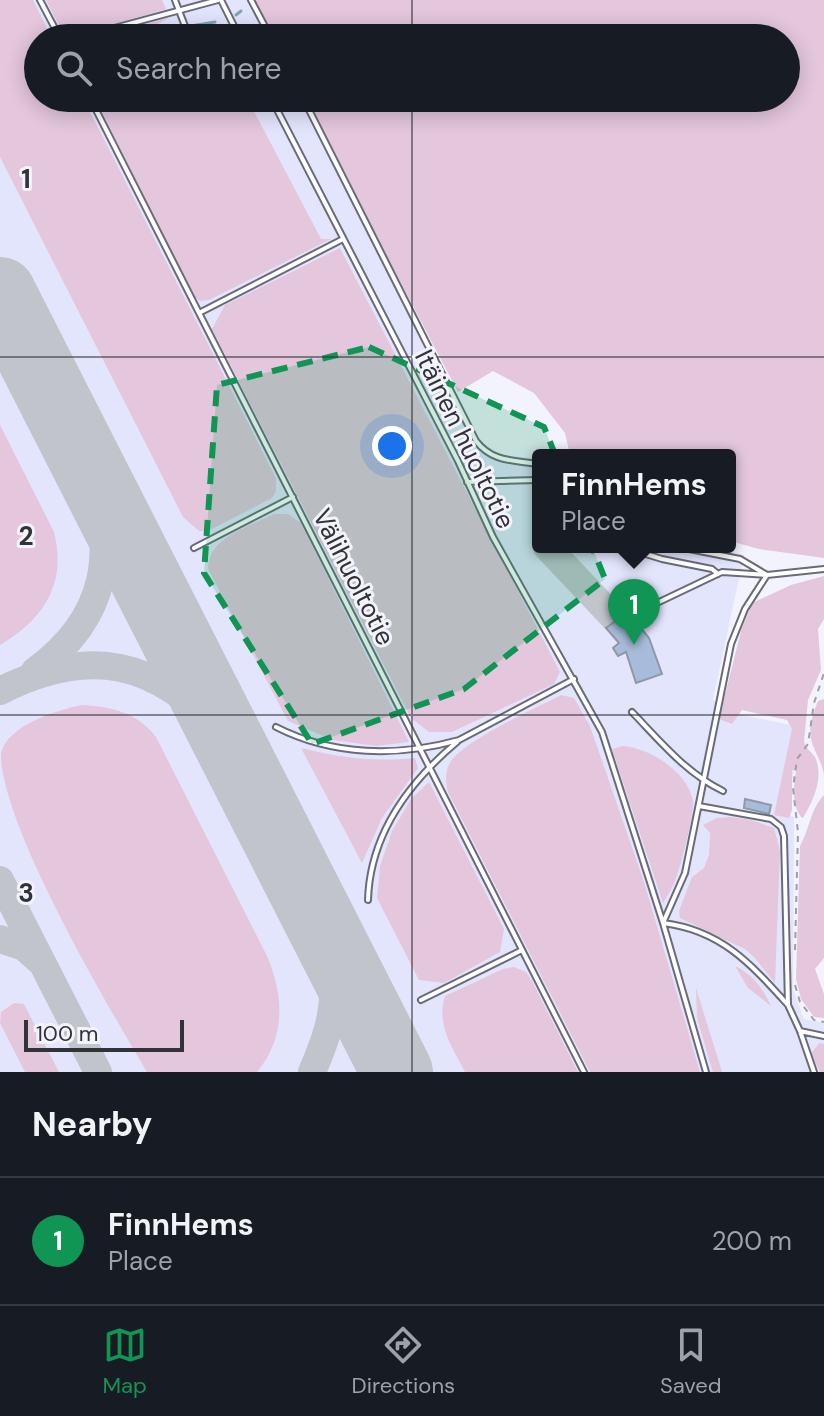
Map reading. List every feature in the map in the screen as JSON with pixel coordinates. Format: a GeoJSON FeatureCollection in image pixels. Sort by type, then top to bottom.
{"type":"FeatureCollection","features":[{"type":"Feature","properties":{"kind":"lane"},"geometry":{"type":"LineString","coordinates":[[40,0],[53,24]]}},
{"type":"Feature","properties":{"kind":"lane"},"geometry":{"type":"LineString","coordinates":[[175,0],[184,24]]}},
{"type":"Feature","properties":{"kind":"lane"},"geometry":{"type":"LineString","coordinates":[[129,24],[220,0],[233,24]]}},
{"type":"Feature","properties":{"kind":"lane"},"geometry":{"type":"LineString","coordinates":[[251,0],[264,24]]}},
{"type":"Feature","properties":{"kind":"lane","name":"Välihuoltotie"},"geometry":{"type":"LineString","coordinates":[[97,112],[584,1072]]}},
{"type":"Feature","properties":{"kind":"lane","name":"Itäinen huoltotie"},"geometry":{"type":"LineString","coordinates":[[278,112],[493,537],[602,732],[663,923],[706,1072]]}},
{"type":"Feature","properties":{"kind":"lane"},"geometry":{"type":"LineString","coordinates":[[310,112],[476,441],[485,453],[497,458],[532,463]]}},
{"type":"Feature","properties":{"kind":"lane"},"geometry":{"type":"LineString","coordinates":[[199,313],[344,239]]}},
{"type":"Feature","properties":{"kind":"lane"},"geometry":{"type":"LineString","coordinates":[[467,482],[532,480]]}},
{"type":"Feature","properties":{"kind":"lane"},"geometry":{"type":"LineString","coordinates":[[194,548],[293,497]]}},
{"type":"Feature","properties":{"kind":"lane"},"geometry":{"type":"LineString","coordinates":[[642,553],[712,569],[718,574]]}},
{"type":"Feature","properties":{"kind":"lane"},"geometry":{"type":"LineString","coordinates":[[710,553],[740,559],[767,575]]}},
{"type":"Feature","properties":{"kind":"lane"},"geometry":{"type":"LineString","coordinates":[[657,603],[718,574],[767,575],[824,569]]}},
{"type":"Feature","properties":{"kind":"lane"},"geometry":{"type":"LineString","coordinates":[[767,575],[745,609],[731,644],[685,873],[663,923],[677,925],[724,944],[747,960],[788,1005],[814,1072]]}},
{"type":"Feature","properties":{"kind":"lane"},"geometry":{"type":"LineString","coordinates":[[276,727],[294,736],[357,751],[421,749],[459,740],[574,679]]}},
{"type":"Feature","properties":{"kind":"lane"},"geometry":{"type":"LineString","coordinates":[[632,712],[682,764],[704,782],[723,791]]}},
{"type":"Feature","properties":{"kind":"lane"},"geometry":{"type":"LineString","coordinates":[[368,900],[372,866],[384,832],[401,800],[459,740]]}},
{"type":"Feature","properties":{"kind":"lane"},"geometry":{"type":"LineString","coordinates":[[699,806],[771,819],[781,827],[784,836],[788,1005]]}},
{"type":"Feature","properties":{"kind":"lane"},"geometry":{"type":"LineString","coordinates":[[421,1000],[522,950]]}},
{"type":"Feature","properties":{"kind":"lane"},"geometry":{"type":"LineString","coordinates":[[800,1031],[824,1036]]}},
{"type":"Feature","properties":{"kind":"path"},"geometry":{"type":"LineString","coordinates":[[795,951],[798,832],[793,788],[797,759],[808,744],[814,703],[824,673]]}},
{"type":"Feature","properties":{"kind":"path"},"geometry":{"type":"LineString","coordinates":[[794,981],[800,1002],[814,1020],[824,1022]]}},
{"type":"Feature","properties":{"kind":"highlighted area"},"geometry":{"type":"Polygon","coordinates":[[[369,347],[544,427],[605,579],[464,689],[312,744],[204,573],[217,385],[369,347]]]}},
{"type":"Feature","properties":{"kind":"shaded area"},"geometry":{"type":"Polygon","coordinates":[[[0,0],[253,0],[266,24],[24,24],[24,112],[311,112],[481,443],[500,455],[532,458],[532,553],[744,555],[713,700],[742,715],[802,727],[786,814],[794,817],[793,989],[804,1019],[824,1023],[824,1072],[0,1072],[0,0]]]}},
{"type":"Feature","properties":{"kind":"shaded area"},"geometry":{"type":"Polygon","coordinates":[[[0,0],[33,0],[45,24],[24,24],[24,112],[90,112],[276,478],[276,491],[272,498],[208,531],[199,531],[183,517],[0,157],[0,0]]]}},
{"type":"Feature","properties":{"kind":"shaded area"},"geometry":{"type":"Polygon","coordinates":[[[46,0],[162,0],[166,9],[114,24],[58,24],[46,0]]]}},
{"type":"Feature","properties":{"kind":"shaded area"},"geometry":{"type":"Polygon","coordinates":[[[253,0],[824,0],[824,558],[736,543],[736,449],[569,449],[565,433],[534,393],[493,371],[458,392],[311,112],[800,112],[800,24],[266,24],[253,0]]]}},
{"type":"Feature","properties":{"kind":"shaded area"},"geometry":{"type":"Polygon","coordinates":[[[102,112],[254,112],[321,239],[331,239],[209,300],[195,298],[102,112]]]}},
{"type":"Feature","properties":{"kind":"shaded area"},"geometry":{"type":"Polygon","coordinates":[[[340,248],[560,672],[554,684],[452,732],[429,732],[411,718],[212,329],[225,305],[340,248]]]}},
{"type":"Feature","properties":{"kind":"shaded area"},"geometry":{"type":"Polygon","coordinates":[[[0,425],[54,532],[57,568],[54,584],[40,612],[0,645],[0,425]]]}},
{"type":"Feature","properties":{"kind":"shaded area"},"geometry":{"type":"Polygon","coordinates":[[[274,514],[288,514],[301,523],[409,742],[376,746],[333,740],[288,721],[208,569],[210,558],[222,541],[274,514]]]}},
{"type":"Feature","properties":{"kind":"shaded area"},"geometry":{"type":"Polygon","coordinates":[[[824,576],[824,619],[818,629],[821,670],[808,700],[804,741],[818,765],[818,781],[803,818],[796,806],[796,770],[792,770],[792,810],[789,818],[774,815],[792,729],[787,720],[742,710],[732,724],[719,719],[741,631],[752,603],[791,585],[824,576]]]}},
{"type":"Feature","properties":{"kind":"shaded area"},"geometry":{"type":"Polygon","coordinates":[[[561,695],[574,698],[590,726],[644,882],[700,1072],[590,1072],[448,792],[448,768],[459,753],[502,725],[561,695]]]}},
{"type":"Feature","properties":{"kind":"shaded area"},"geometry":{"type":"Polygon","coordinates":[[[824,699],[824,775],[812,744],[810,729],[818,701],[824,699]]]}},
{"type":"Feature","properties":{"kind":"shaded area"},"geometry":{"type":"Polygon","coordinates":[[[82,705],[123,712],[141,722],[156,737],[267,956],[277,986],[279,1016],[273,1045],[257,1072],[147,1072],[59,915],[18,824],[5,784],[1,753],[5,743],[23,727],[47,715],[82,705]]]}},
{"type":"Feature","properties":{"kind":"shaded area"},"geometry":{"type":"Polygon","coordinates":[[[623,746],[645,751],[666,763],[684,780],[693,801],[690,828],[680,865],[663,903],[612,749],[623,746]]]}},
{"type":"Feature","properties":{"kind":"shaded area"},"geometry":{"type":"Polygon","coordinates":[[[301,748],[357,758],[415,758],[418,768],[382,818],[362,863],[301,748]]]}},
{"type":"Feature","properties":{"kind":"shaded area"},"geometry":{"type":"Polygon","coordinates":[[[429,782],[504,929],[500,952],[444,983],[419,980],[377,898],[380,866],[392,831],[411,799],[429,782]]]}},
{"type":"Feature","properties":{"kind":"shaded area"},"geometry":{"type":"Polygon","coordinates":[[[824,795],[824,958],[815,969],[824,994],[824,1018],[814,1017],[801,999],[796,979],[800,846],[824,795]]]}},
{"type":"Feature","properties":{"kind":"shaded area"},"geometry":{"type":"Polygon","coordinates":[[[731,817],[774,828],[780,851],[775,983],[745,949],[680,918],[679,911],[692,877],[704,868],[709,855],[710,833],[703,825],[717,818],[731,817]]]}},
{"type":"Feature","properties":{"kind":"shaded area"},"geometry":{"type":"Polygon","coordinates":[[[735,966],[757,983],[771,1006],[748,988],[735,966]]]}},
{"type":"Feature","properties":{"kind":"shaded area"},"geometry":{"type":"Polygon","coordinates":[[[514,967],[526,972],[533,983],[578,1072],[465,1072],[444,1026],[445,996],[503,969],[514,967]]]}},
{"type":"Feature","properties":{"kind":"shaded area"},"geometry":{"type":"Polygon","coordinates":[[[696,988],[722,1072],[713,1072],[712,1069],[697,1018],[696,988]]]}},
{"type":"Feature","properties":{"kind":"shaded area"},"geometry":{"type":"Polygon","coordinates":[[[14,1003],[24,1004],[59,1072],[25,1072],[0,1023],[1,1012],[14,1003]]]}},
{"type":"Feature","properties":{"kind":"shaded area"},"geometry":{"type":"Polygon","coordinates":[[[819,1043],[824,1044],[824,1072],[820,1072],[811,1054],[819,1043]]]}},
{"type":"Feature","properties":{"kind":"building"},"geometry":{"type":"Polygon","coordinates":[[[628,612],[649,638],[662,674],[636,683],[626,652],[618,656],[613,648],[619,643],[606,628],[628,612]]]}},
{"type":"Feature","properties":{"kind":"building"},"geometry":{"type":"Polygon","coordinates":[[[745,799],[771,805],[769,814],[744,808],[745,799]]]}},
{"type":"Feature","properties":{"kind":"waterway"},"geometry":{"type":"LineString","coordinates":[[236,15],[241,11]]}},
{"type":"Feature","properties":{"kind":"waterway"},"geometry":{"type":"LineString","coordinates":[[203,24],[215,22]]}},
{"type":"Feature","properties":{"kind":"taxiway"},"geometry":{"type":"LineString","coordinates":[[35,671],[60,650],[78,628],[92,605],[100,581],[104,555],[103,528],[90,469]]}},
{"type":"Feature","properties":{"kind":"taxiway"},"geometry":{"type":"LineString","coordinates":[[553,553],[616,620]]}},
{"type":"Feature","properties":{"kind":"taxiway"},"geometry":{"type":"LineString","coordinates":[[0,691],[63,668],[92,665],[120,668],[147,676],[173,690],[223,734]]}},
{"type":"Feature","properties":{"kind":"taxiway"},"geometry":{"type":"LineString","coordinates":[[0,880],[98,1072]]}},
{"type":"Feature","properties":{"kind":"taxiway"},"geometry":{"type":"LineString","coordinates":[[312,1072],[328,1028],[333,991],[329,954],[315,910]]}},
{"type":"Feature","properties":{"kind":"taxiway"},"geometry":{"type":"LineString","coordinates":[[0,939],[24,947],[41,962]]}},
{"type":"Feature","properties":{"kind":"runway"},"geometry":{"type":"LineString","coordinates":[[0,293],[397,1072]]}},
{"type":"Feature","properties":{"kind":"place","name":"FinnHems"},"geometry":{"type":"Point","coordinates":[634,645]}}]}
